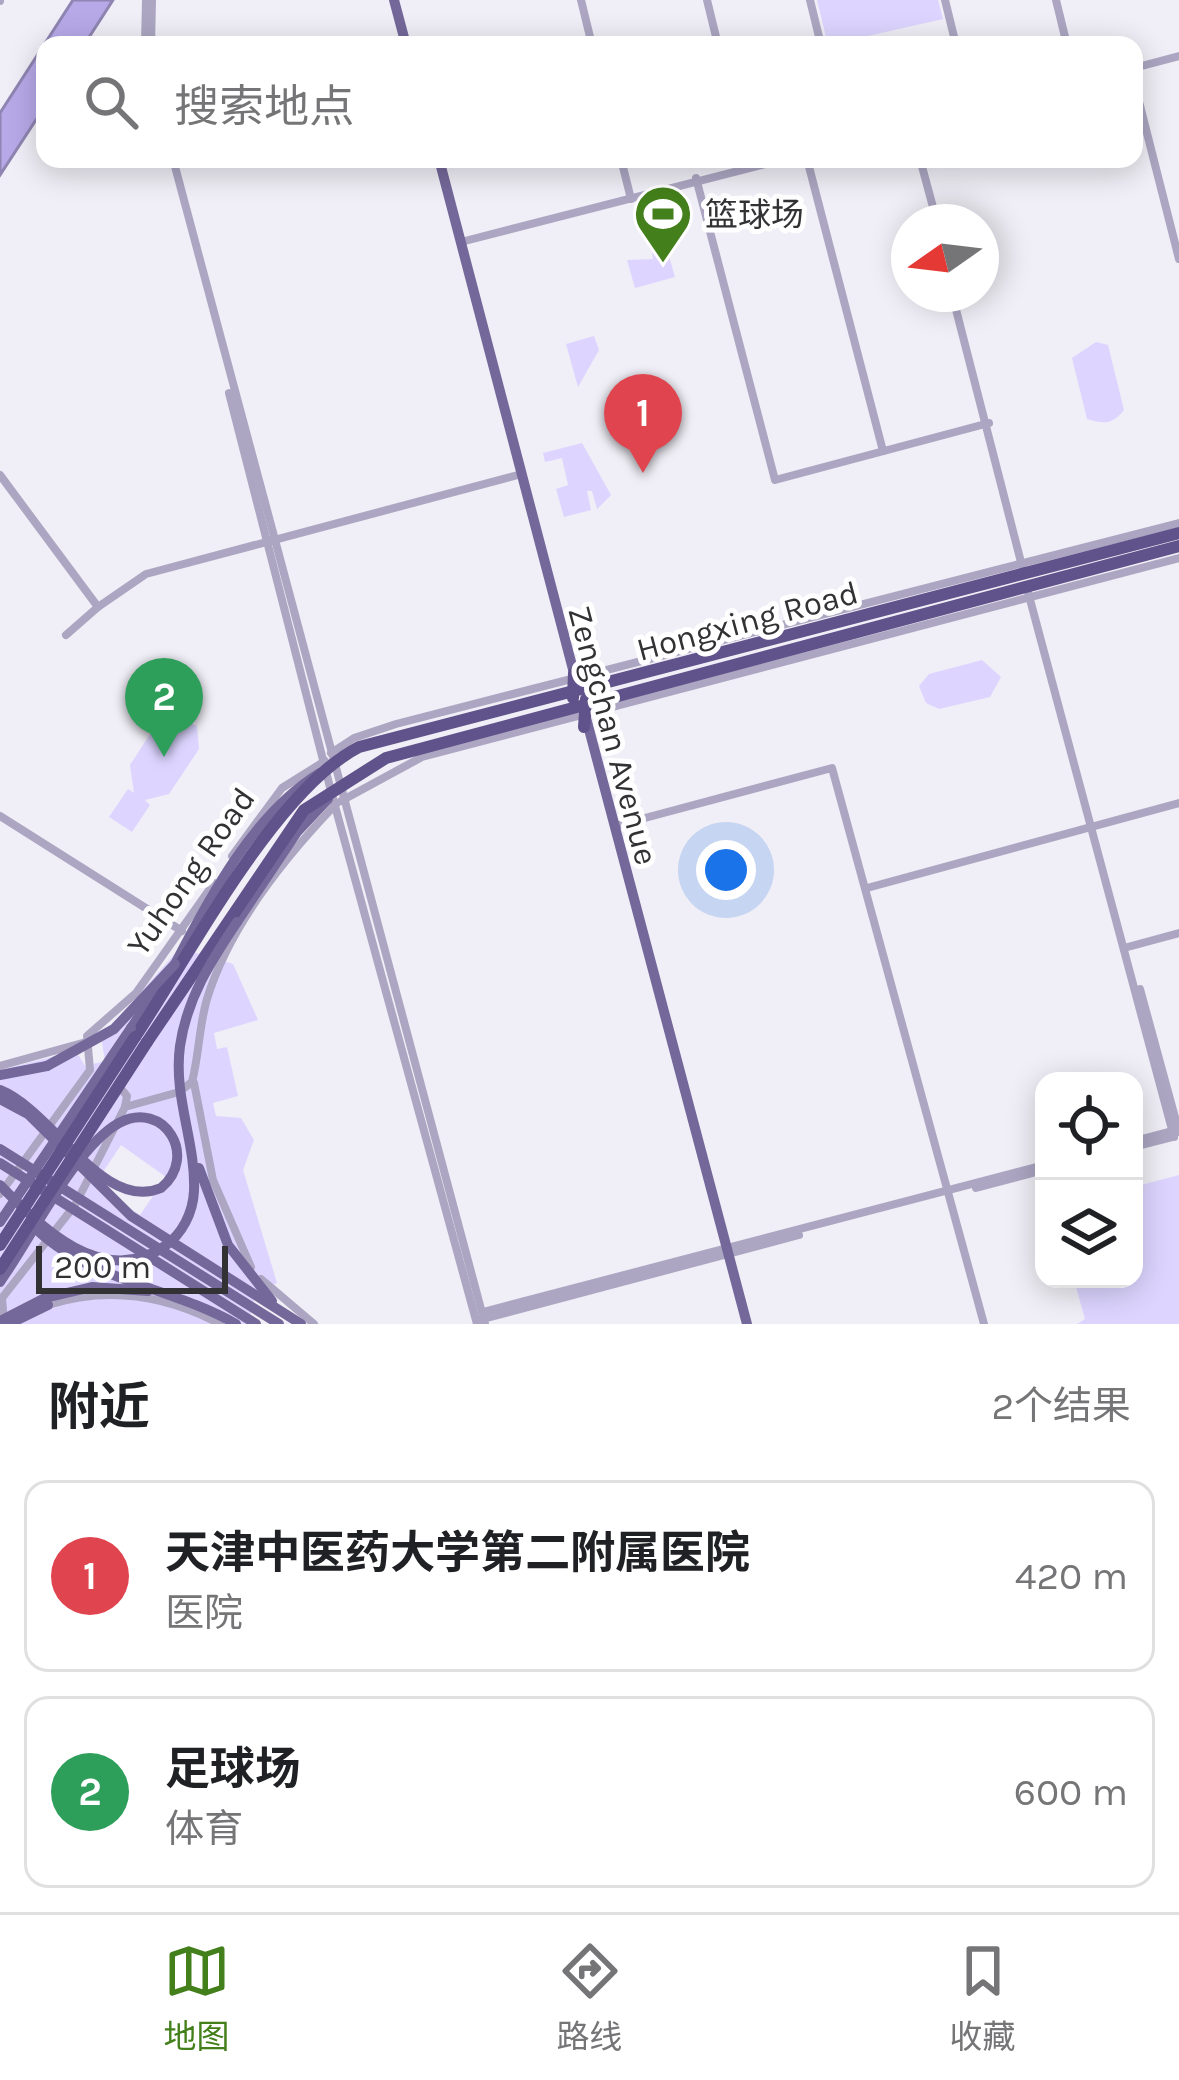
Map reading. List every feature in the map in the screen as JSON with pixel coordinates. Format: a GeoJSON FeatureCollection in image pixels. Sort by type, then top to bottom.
{"type":"FeatureCollection","features":[{"type":"Feature","properties":{"kind":"highway","name":"Hongxing Road"},"geometry":{"type":"LineString","coordinates":[[580,696],[1028,579],[1179,533]]}},
{"type":"Feature","properties":{"kind":"highway","name":"Hongxing Road"},"geometry":{"type":"LineString","coordinates":[[1028,579],[1179,546]]}},
{"type":"Feature","properties":{"kind":"highway"},"geometry":{"type":"LineString","coordinates":[[337,796],[361,772],[398,752],[580,696]]}},
{"type":"Feature","properties":{"kind":"highway"},"geometry":{"type":"LineString","coordinates":[[328,764],[349,753],[557,705]]}},
{"type":"Feature","properties":{"kind":"highway","name":"Yuhong Road"},"geometry":{"type":"LineString","coordinates":[[0,1269],[299,796],[328,764]]}},
{"type":"Feature","properties":{"kind":"highway","name":"Yuhong Road"},"geometry":{"type":"LineString","coordinates":[[0,1245],[265,851],[310,802],[337,796]]}},
{"type":"Feature","properties":{"kind":"main road"},"geometry":{"type":"LineString","coordinates":[[396,0],[406,36]]}},
{"type":"Feature","properties":{"kind":"main road"},"geometry":{"type":"LineString","coordinates":[[441,168],[520,474]]}},
{"type":"Feature","properties":{"kind":"main road","name":"Zengchan Avenue"},"geometry":{"type":"LineString","coordinates":[[520,474],[746,1324]]}},
{"type":"Feature","properties":{"kind":"main road"},"geometry":{"type":"LineString","coordinates":[[0,1189],[61,1241],[94,1256],[142,1256],[179,1233],[194,1186],[180,1106],[178,1060],[190,1004],[265,851]]}},
{"type":"Feature","properties":{"kind":"main road"},"geometry":{"type":"LineString","coordinates":[[1,1069],[47,1066],[88,1048],[122,1022],[265,851]]}},
{"type":"Feature","properties":{"kind":"main road"},"geometry":{"type":"LineString","coordinates":[[213,960],[186,1050],[187,1121],[217,1220],[234,1258],[265,1295],[299,1323]]}},
{"type":"Feature","properties":{"kind":"main road"},"geometry":{"type":"LineString","coordinates":[[0,1222],[175,964]]}},
{"type":"Feature","properties":{"kind":"main road"},"geometry":{"type":"LineString","coordinates":[[0,1095],[28,1114],[131,1216],[299,1323]]}},
{"type":"Feature","properties":{"kind":"main road"},"geometry":{"type":"LineString","coordinates":[[0,1095],[33,1107],[57,1130],[72,1147],[87,1163],[125,1192],[147,1194],[166,1185],[178,1153],[172,1134],[155,1120],[129,1118],[113,1126],[86,1156],[74,1172],[3,1288]]}},
{"type":"Feature","properties":{"kind":"main road"},"geometry":{"type":"LineString","coordinates":[[0,1149],[279,1324]]}},
{"type":"Feature","properties":{"kind":"main road"},"geometry":{"type":"LineString","coordinates":[[0,1163],[256,1324]]}},
{"type":"Feature","properties":{"kind":"main road"},"geometry":{"type":"LineString","coordinates":[[0,1189],[65,1254],[193,1302],[236,1324]]}},
{"type":"Feature","properties":{"kind":"main road"},"geometry":{"type":"LineString","coordinates":[[5,1320],[45,1298],[92,1287],[156,1292],[193,1302]]}},
{"type":"Feature","properties":{"kind":"main road"},"geometry":{"type":"LineString","coordinates":[[5,1320],[48,1305]]}},
{"type":"Feature","properties":{"kind":"street"},"geometry":{"type":"LineString","coordinates":[[148,36],[149,0]]}},
{"type":"Feature","properties":{"kind":"street"},"geometry":{"type":"LineString","coordinates":[[581,0],[590,36]]}},
{"type":"Feature","properties":{"kind":"street"},"geometry":{"type":"LineString","coordinates":[[706,0],[716,36]]}},
{"type":"Feature","properties":{"kind":"street"},"geometry":{"type":"LineString","coordinates":[[810,0],[819,36]]}},
{"type":"Feature","properties":{"kind":"street"},"geometry":{"type":"LineString","coordinates":[[944,0],[954,36]]}},
{"type":"Feature","properties":{"kind":"street"},"geometry":{"type":"LineString","coordinates":[[1056,0],[1065,36]]}},
{"type":"Feature","properties":{"kind":"street"},"geometry":{"type":"LineString","coordinates":[[1143,64],[1179,54]]}},
{"type":"Feature","properties":{"kind":"street"},"geometry":{"type":"LineString","coordinates":[[1143,101],[1179,242]]}},
{"type":"Feature","properties":{"kind":"street"},"geometry":{"type":"LineString","coordinates":[[1143,118],[1179,260]]}},
{"type":"Feature","properties":{"kind":"street"},"geometry":{"type":"LineString","coordinates":[[173,168],[328,764],[480,1319],[1035,1169]]}},
{"type":"Feature","properties":{"kind":"street"},"geometry":{"type":"LineString","coordinates":[[623,168],[630,197]]}},
{"type":"Feature","properties":{"kind":"street"},"geometry":{"type":"LineString","coordinates":[[461,236],[736,168]]}},
{"type":"Feature","properties":{"kind":"street"},"geometry":{"type":"LineString","coordinates":[[809,168],[883,451]]}},
{"type":"Feature","properties":{"kind":"street"},"geometry":{"type":"LineString","coordinates":[[921,168],[930,204]]}},
{"type":"Feature","properties":{"kind":"street"},"geometry":{"type":"LineString","coordinates":[[697,180],[775,480],[988,423]]}},
{"type":"Feature","properties":{"kind":"street"},"geometry":{"type":"LineString","coordinates":[[959,312],[1177,1132],[1143,1141]]}},
{"type":"Feature","properties":{"kind":"street"},"geometry":{"type":"LineString","coordinates":[[66,635],[146,574],[520,474]]}},
{"type":"Feature","properties":{"kind":"street"},"geometry":{"type":"LineString","coordinates":[[0,475],[3,492],[98,607]]}},
{"type":"Feature","properties":{"kind":"street"},"geometry":{"type":"LineString","coordinates":[[328,764],[380,729],[580,696],[1028,579],[1179,523]]}},
{"type":"Feature","properties":{"kind":"street"},"geometry":{"type":"LineString","coordinates":[[1028,579],[1179,558]]}},
{"type":"Feature","properties":{"kind":"street"},"geometry":{"type":"LineString","coordinates":[[314,1324],[251,1267],[230,1230],[206,1157],[194,1077],[204,1010],[228,949],[337,796],[414,759],[580,696]]}},
{"type":"Feature","properties":{"kind":"street","name":"Yuhong Road"},"geometry":{"type":"LineString","coordinates":[[1,1069],[84,1040],[136,993],[272,797],[328,764]]}},
{"type":"Feature","properties":{"kind":"street"},"geometry":{"type":"LineString","coordinates":[[612,827],[832,768],[984,1324]]}},
{"type":"Feature","properties":{"kind":"street"},"geometry":{"type":"LineString","coordinates":[[867,888],[1179,803]]}},
{"type":"Feature","properties":{"kind":"street"},"geometry":{"type":"LineString","coordinates":[[0,815],[182,931]]}},
{"type":"Feature","properties":{"kind":"street"},"geometry":{"type":"LineString","coordinates":[[1126,947],[1179,933]]}},
{"type":"Feature","properties":{"kind":"street"},"geometry":{"type":"LineString","coordinates":[[84,1040],[94,1072],[125,1091],[140,1097],[182,1090]]}},
{"type":"Feature","properties":{"kind":"street"},"geometry":{"type":"LineString","coordinates":[[0,1189],[94,1072]]}},
{"type":"Feature","properties":{"kind":"street"},"geometry":{"type":"LineString","coordinates":[[125,1107],[182,1090],[194,1077]]}},
{"type":"Feature","properties":{"kind":"street"},"geometry":{"type":"LineString","coordinates":[[182,1090],[194,1101]]}},
{"type":"Feature","properties":{"kind":"street"},"geometry":{"type":"LineString","coordinates":[[5,1320],[3,1288],[75,1204],[125,1107],[125,1091]]}},
{"type":"Feature","properties":{"kind":"street"},"geometry":{"type":"LineString","coordinates":[[48,1305],[89,1296],[137,1295],[183,1306],[220,1324]]}},
{"type":"Feature","properties":{"kind":"shaded area"},"geometry":{"type":"Polygon","coordinates":[[[73,0],[113,0],[90,36],[50,36],[73,0]]]}},
{"type":"Feature","properties":{"kind":"shaded area"},"geometry":{"type":"Polygon","coordinates":[[[817,0],[938,0],[943,19],[868,36],[826,36],[817,0]]]}},
{"type":"Feature","properties":{"kind":"shaded area"},"geometry":{"type":"Polygon","coordinates":[[[36,57],[36,120],[0,175],[0,113],[36,57]]]}},
{"type":"Feature","properties":{"kind":"shaded area"},"geometry":{"type":"Polygon","coordinates":[[[667,249],[675,277],[635,288],[627,260],[653,259],[652,253],[667,249]]]}},
{"type":"Feature","properties":{"kind":"shaded area"},"geometry":{"type":"Polygon","coordinates":[[[594,336],[599,350],[578,387],[566,344],[594,336]]]}},
{"type":"Feature","properties":{"kind":"shaded area"},"geometry":{"type":"Polygon","coordinates":[[[1096,342],[1108,345],[1124,410],[1107,422],[1087,419],[1072,358],[1096,342]]]}},
{"type":"Feature","properties":{"kind":"shaded area"},"geometry":{"type":"Polygon","coordinates":[[[582,443],[611,495],[597,509],[592,491],[587,491],[591,510],[564,517],[556,489],[568,485],[562,458],[545,462],[543,453],[582,443]]]}},
{"type":"Feature","properties":{"kind":"shaded area"},"geometry":{"type":"Polygon","coordinates":[[[982,660],[1001,677],[990,697],[939,709],[926,703],[919,686],[929,674],[982,660]]]}},
{"type":"Feature","properties":{"kind":"shaded area"},"geometry":{"type":"Polygon","coordinates":[[[172,715],[197,726],[199,749],[169,794],[145,800],[150,805],[132,832],[109,817],[128,789],[134,793],[130,765],[156,725],[172,715]]]}},
{"type":"Feature","properties":{"kind":"shaded area"},"geometry":{"type":"Polygon","coordinates":[[[180,948],[233,964],[258,1020],[214,1033],[217,1049],[227,1047],[238,1096],[213,1103],[216,1116],[241,1118],[254,1140],[243,1170],[277,1283],[256,1292],[248,1324],[0,1324],[0,1070],[76,1051],[85,1066],[105,1061],[101,1037],[180,948]],[[121,1145],[95,1184],[140,1215],[166,1177],[121,1145]]]}},
{"type":"Feature","properties":{"kind":"shaded area"},"geometry":{"type":"Polygon","coordinates":[[[1179,1175],[1179,1324],[1077,1324],[1085,1319],[1076,1288],[1143,1288],[1143,1185],[1179,1175]]]}},
{"type":"Feature","properties":{"kind":"place","name":"篮球场"},"geometry":{"type":"Point","coordinates":[663,265]}},
{"type":"Feature","properties":{"kind":"place","name":"天津中医药大学第二附属医院"},"geometry":{"type":"Point","coordinates":[643,473]}},
{"type":"Feature","properties":{"kind":"place","name":"足球场"},"geometry":{"type":"Point","coordinates":[164,757]}}]}
